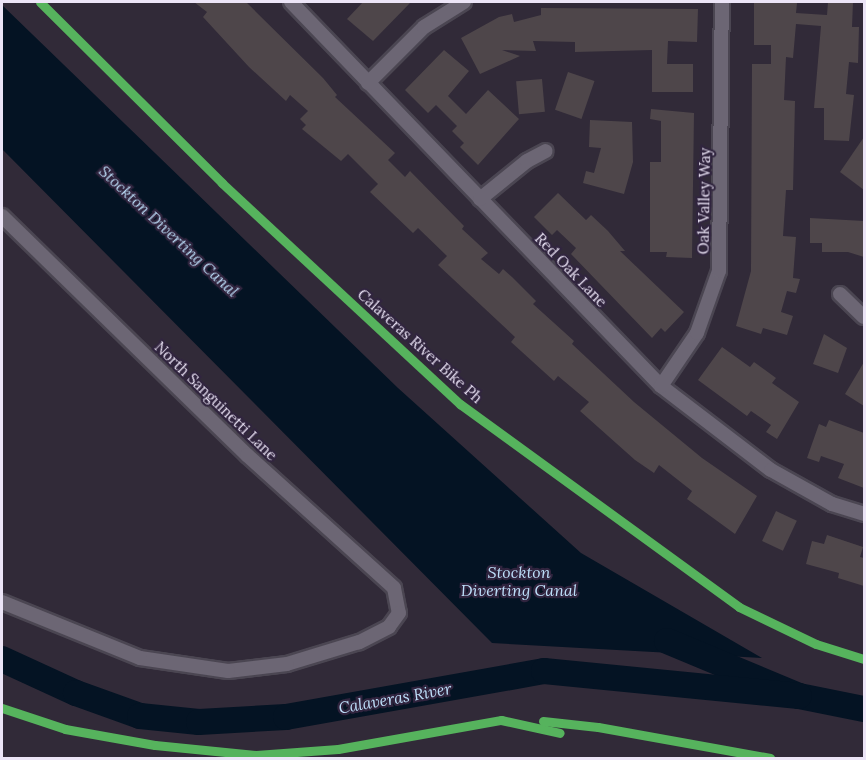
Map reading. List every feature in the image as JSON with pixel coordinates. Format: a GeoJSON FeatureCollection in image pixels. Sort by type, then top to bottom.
{"type":"FeatureCollection","features":[{"type":"Feature","properties":{"kind":"street","name":"Red Oak Lane"},"geometry":{"type":"LineString","coordinates":[[291,2],[661,386],[771,470],[832,504],[864,514]]}},
{"type":"Feature","properties":{"kind":"street"},"geometry":{"type":"LineString","coordinates":[[368,83],[424,27],[464,2]]}},
{"type":"Feature","properties":{"kind":"street","name":"Oak Valley Way"},"geometry":{"type":"LineString","coordinates":[[661,386],[697,333],[719,271],[722,2]]}},
{"type":"Feature","properties":{"kind":"street"},"geometry":{"type":"LineString","coordinates":[[480,199],[527,161],[546,152]]}},
{"type":"Feature","properties":{"kind":"street","name":"North Sanguinetti Lane"},"geometry":{"type":"LineString","coordinates":[[2,216],[247,455],[394,588],[399,612],[389,627],[359,642],[287,664],[228,671],[140,658],[2,602]]}},
{"type":"Feature","properties":{"kind":"street"},"geometry":{"type":"LineString","coordinates":[[840,294],[864,317]]}},
{"type":"Feature","properties":{"kind":"water","name":"Stockton Diverting Canal"},"geometry":{"type":"Polygon","coordinates":[[[2,5],[398,388],[581,553],[762,658],[492,643],[2,149],[2,5]]]}},
{"type":"Feature","properties":{"kind":"building"},"geometry":{"type":"Polygon","coordinates":[[[194,2],[246,2],[323,78],[337,95],[335,97],[395,153],[388,160],[405,177],[410,171],[464,226],[462,229],[488,253],[481,259],[499,274],[503,269],[512,277],[536,301],[533,304],[574,341],[572,344],[634,402],[702,458],[757,496],[735,534],[687,499],[692,491],[659,465],[654,473],[635,460],[580,411],[589,402],[558,376],[554,381],[511,342],[515,337],[438,265],[447,256],[418,228],[413,233],[370,192],[378,184],[348,154],[341,161],[302,129],[306,125],[300,119],[308,111],[290,95],[286,101],[249,67],[203,17],[207,12],[194,2]]]}},
{"type":"Feature","properties":{"kind":"building"},"geometry":{"type":"Polygon","coordinates":[[[363,2],[411,2],[373,41],[347,19],[363,2]]]}},
{"type":"Feature","properties":{"kind":"building"},"geometry":{"type":"Polygon","coordinates":[[[754,2],[797,3],[796,13],[827,15],[828,2],[853,2],[852,27],[859,27],[858,63],[849,62],[846,94],[854,95],[849,141],[824,140],[824,108],[814,108],[821,26],[796,24],[793,58],[786,57],[784,100],[795,101],[793,190],[786,190],[783,236],[796,237],[793,278],[800,279],[796,293],[787,291],[781,312],[793,316],[787,335],[763,328],[761,334],[736,326],[751,271],[752,64],[771,64],[771,45],[754,45],[754,2]]]}},
{"type":"Feature","properties":{"kind":"building"},"geometry":{"type":"Polygon","coordinates":[[[541,8],[698,9],[697,42],[668,41],[667,64],[693,64],[693,92],[652,92],[652,50],[575,52],[575,42],[533,41],[536,51],[502,50],[520,56],[480,74],[461,38],[499,17],[512,14],[514,22],[541,15],[541,8]]]}},
{"type":"Feature","properties":{"kind":"building"},"geometry":{"type":"Polygon","coordinates":[[[444,50],[469,71],[448,96],[466,114],[488,90],[519,119],[478,165],[460,147],[464,143],[452,131],[457,126],[436,105],[428,113],[405,90],[444,50]]]}},
{"type":"Feature","properties":{"kind":"building"},"geometry":{"type":"Polygon","coordinates":[[[568,72],[594,81],[581,119],[555,110],[568,72]]]}},
{"type":"Feature","properties":{"kind":"building"},"geometry":{"type":"Polygon","coordinates":[[[542,79],[545,112],[519,114],[516,81],[542,79]]]}},
{"type":"Feature","properties":{"kind":"building"},"geometry":{"type":"Polygon","coordinates":[[[651,109],[694,113],[692,258],[666,257],[667,252],[650,252],[650,162],[661,162],[661,121],[650,119],[651,109]]]}},
{"type":"Feature","properties":{"kind":"building"},"geometry":{"type":"Polygon","coordinates":[[[590,120],[632,122],[633,162],[624,194],[583,183],[586,171],[594,173],[601,148],[589,147],[590,120]]]}},
{"type":"Feature","properties":{"kind":"building"},"geometry":{"type":"Polygon","coordinates":[[[864,137],[864,190],[840,172],[864,137]]]}},
{"type":"Feature","properties":{"kind":"building"},"geometry":{"type":"Polygon","coordinates":[[[558,193],[586,220],[591,215],[608,231],[625,251],[620,251],[684,312],[665,332],[661,328],[652,338],[571,254],[576,248],[557,230],[552,235],[534,217],[558,193]]]}},
{"type":"Feature","properties":{"kind":"building"},"geometry":{"type":"Polygon","coordinates":[[[810,218],[864,221],[864,257],[848,252],[822,252],[822,243],[810,243],[810,218]]]}},
{"type":"Feature","properties":{"kind":"building"},"geometry":{"type":"Polygon","coordinates":[[[824,334],[847,348],[838,373],[813,364],[824,334]]]}},
{"type":"Feature","properties":{"kind":"building"},"geometry":{"type":"Polygon","coordinates":[[[722,347],[750,367],[754,362],[776,378],[772,383],[799,402],[777,439],[766,432],[771,425],[751,411],[747,416],[698,380],[722,347]]]}},
{"type":"Feature","properties":{"kind":"building"},"geometry":{"type":"Polygon","coordinates":[[[864,362],[864,406],[845,394],[864,362]]]}},
{"type":"Feature","properties":{"kind":"building"},"geometry":{"type":"Polygon","coordinates":[[[829,420],[864,433],[864,488],[838,478],[844,464],[821,456],[819,462],[807,458],[819,424],[826,427],[829,420]]]}},
{"type":"Feature","properties":{"kind":"building"},"geometry":{"type":"Polygon","coordinates":[[[776,511],[797,521],[783,551],[762,541],[776,511]]]}},
{"type":"Feature","properties":{"kind":"building"},"geometry":{"type":"Polygon","coordinates":[[[827,535],[863,547],[860,557],[864,558],[864,586],[838,578],[839,573],[806,564],[812,541],[824,544],[827,535]]]}},
{"type":"Feature","properties":{"kind":"waterway","name":"Calaveras River"},"geometry":{"type":"LineString","coordinates":[[667,641],[799,696],[864,709]]}},
{"type":"Feature","properties":{"kind":"waterway","name":"Calaveras River"},"geometry":{"type":"LineString","coordinates":[[2,659],[76,693],[140,716],[199,722],[286,717],[544,671],[799,696]]}},
{"type":"Feature","properties":{"kind":"cycle path","name":"Calaveras River Bike Ph"},"geometry":{"type":"LineString","coordinates":[[40,2],[222,183],[460,404],[739,607],[816,644],[864,659]]}},
{"type":"Feature","properties":{"kind":"cycle path"},"geometry":{"type":"LineString","coordinates":[[2,708],[65,729],[155,745],[256,755],[338,749],[501,720],[560,733]]}},
{"type":"Feature","properties":{"kind":"cycle path"},"geometry":{"type":"LineString","coordinates":[[543,721],[598,727],[770,758]]}}]}
